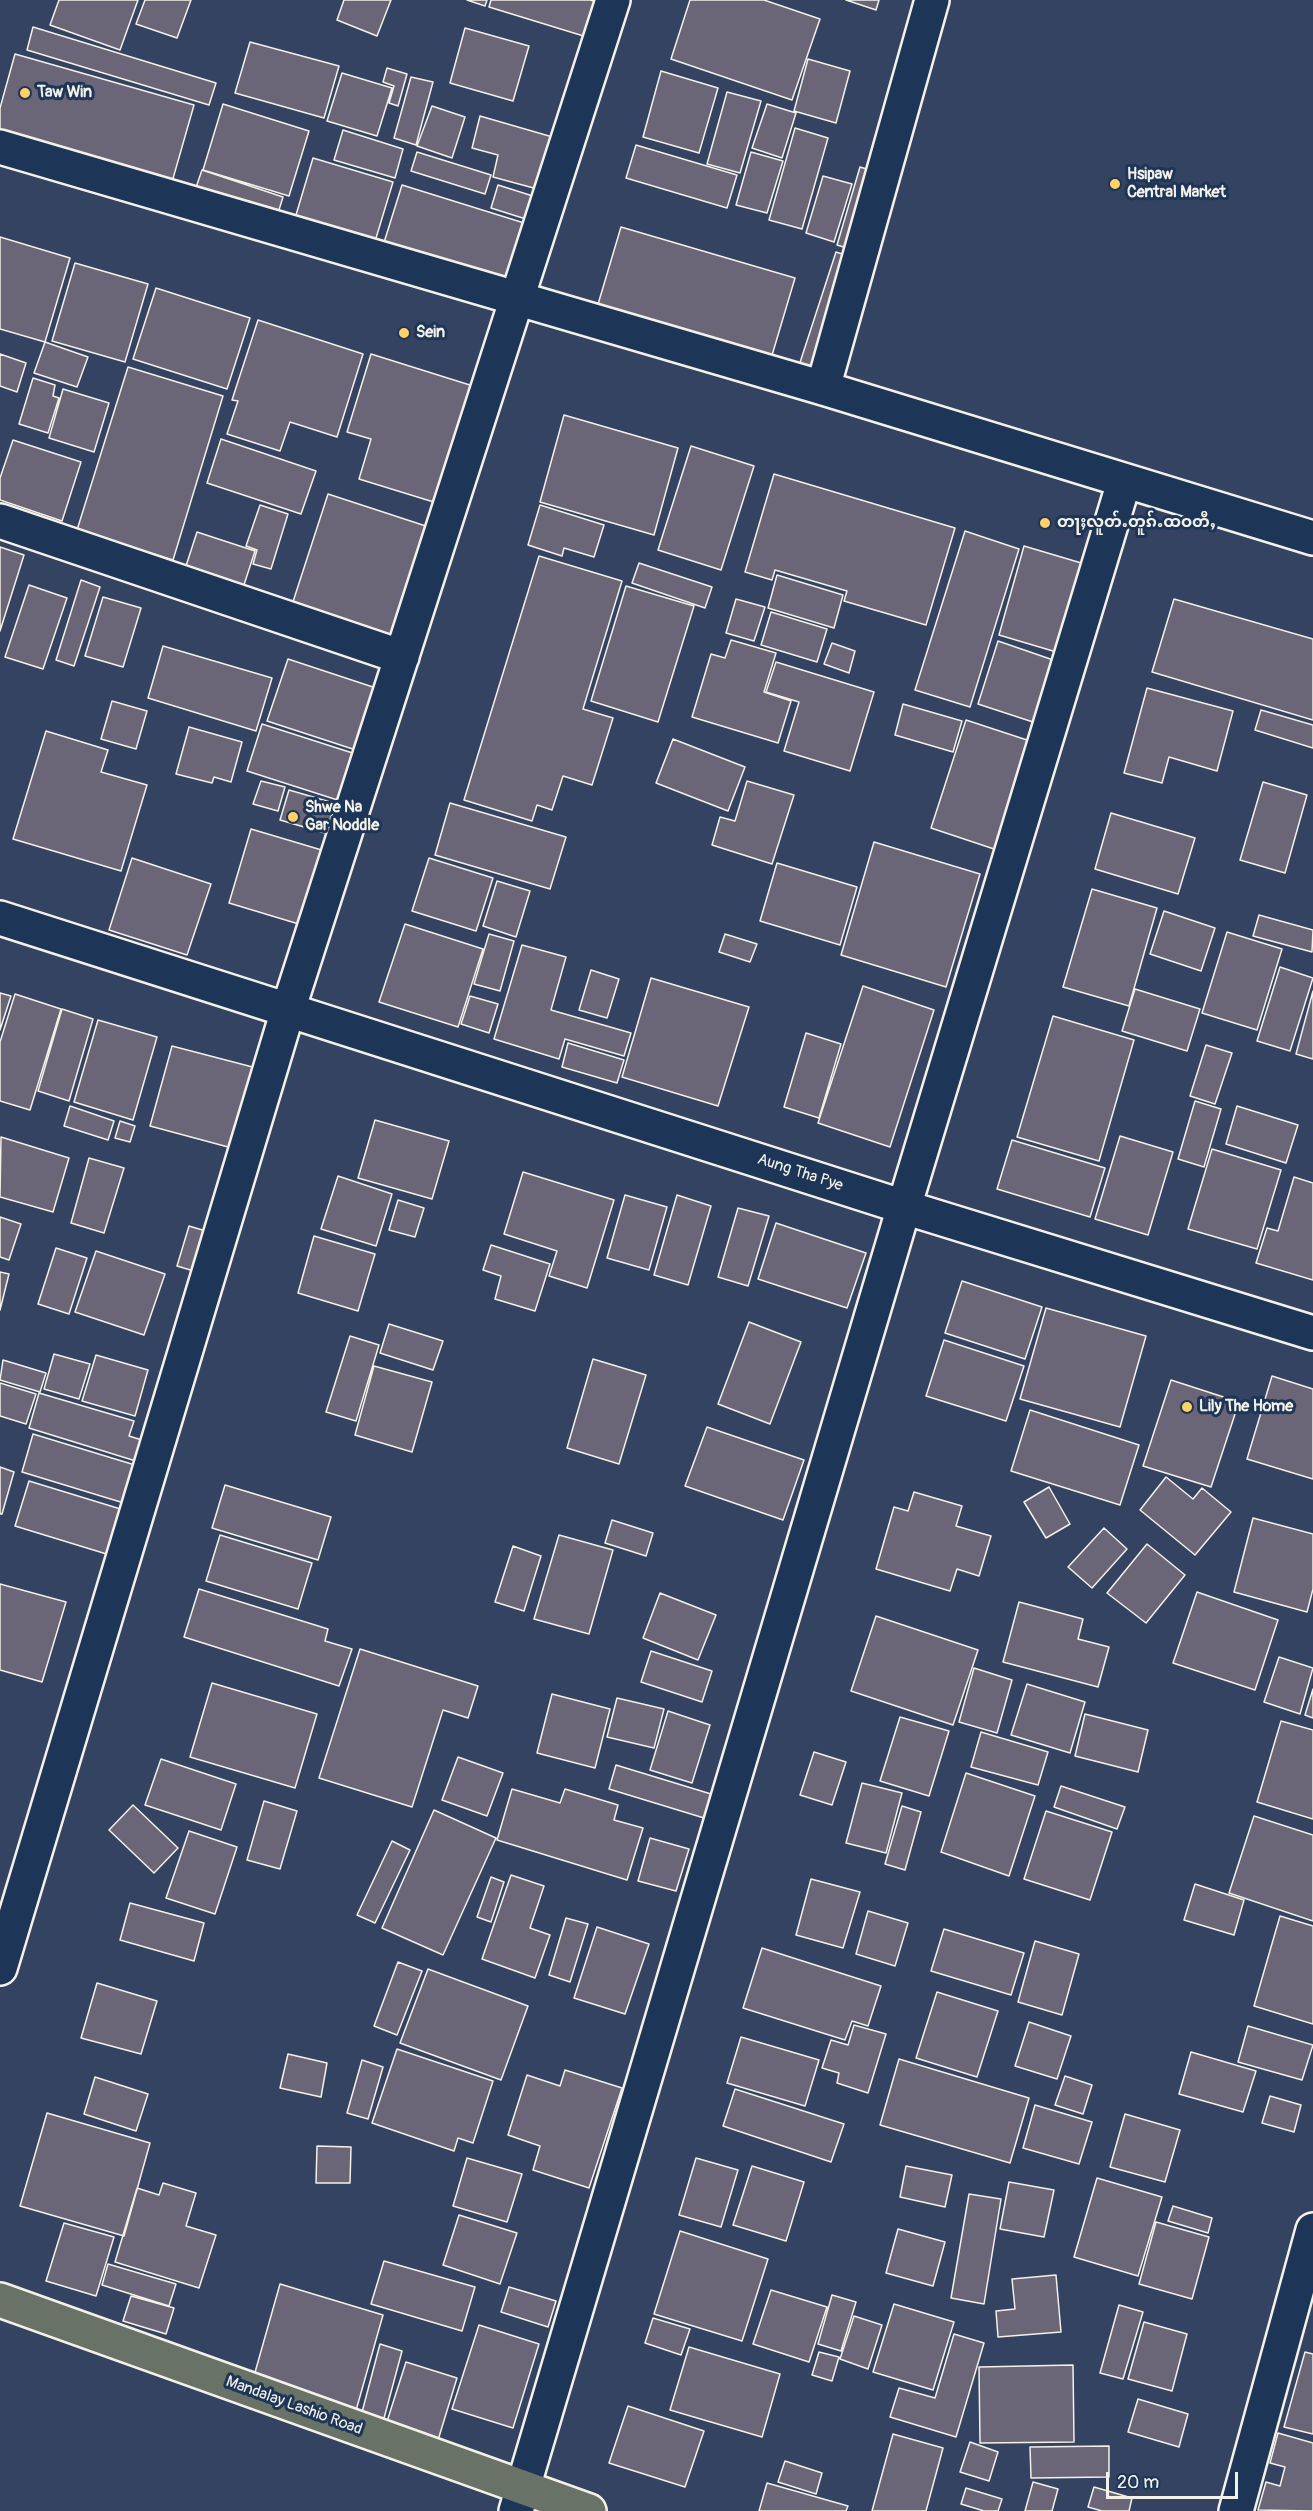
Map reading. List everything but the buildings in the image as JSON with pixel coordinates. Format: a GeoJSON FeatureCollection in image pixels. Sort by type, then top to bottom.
{"type":"FeatureCollection","features":[{"type":"Feature","properties":{"kind":"highway","name":"Mandalay Lashio Road"},"geometry":{"type":"LineString","coordinates":[[0,2300],[520,2500],[589,2511]]}},
{"type":"Feature","properties":{"kind":"street"},"geometry":{"type":"LineString","coordinates":[[0,1968],[288,1010],[613,0]]}},
{"type":"Feature","properties":{"kind":"street"},"geometry":{"type":"LineString","coordinates":[[822,388],[932,0]]}},
{"type":"Feature","properties":{"kind":"street"},"geometry":{"type":"LineString","coordinates":[[0,147],[822,388],[1313,538]]}},
{"type":"Feature","properties":{"kind":"street"},"geometry":{"type":"LineString","coordinates":[[520,2500],[904,1207],[1124,482]]}},
{"type":"Feature","properties":{"kind":"street"},"geometry":{"type":"LineString","coordinates":[[0,521],[402,657]]}},
{"type":"Feature","properties":{"kind":"street","name":"Aung Tha Pye"},"geometry":{"type":"LineString","coordinates":[[0,918],[904,1207],[1313,1333]]}},
{"type":"Feature","properties":{"kind":"street"},"geometry":{"type":"LineString","coordinates":[[1236,2511],[1313,2230]]}},
{"type":"Feature","properties":{"kind":"place","name":"Taw Win"},"geometry":{"type":"Point","coordinates":[25,93]}},
{"type":"Feature","properties":{"kind":"place","name":"Hsipaw Central Market"},"geometry":{"type":"Point","coordinates":[1115,184]}},
{"type":"Feature","properties":{"kind":"place","name":"Sein"},"geometry":{"type":"Point","coordinates":[404,333]}},
{"type":"Feature","properties":{"kind":"place","name":"တႃႈလူတ်ႉတူၵ်ႉထဝတီႇ"},"geometry":{"type":"Point","coordinates":[1045,523]}},
{"type":"Feature","properties":{"kind":"place","name":"Shwe Na Gar Noddle"},"geometry":{"type":"Point","coordinates":[293,817]}},
{"type":"Feature","properties":{"kind":"place","name":"Lily The Home"},"geometry":{"type":"Point","coordinates":[1187,1407]}}]}
